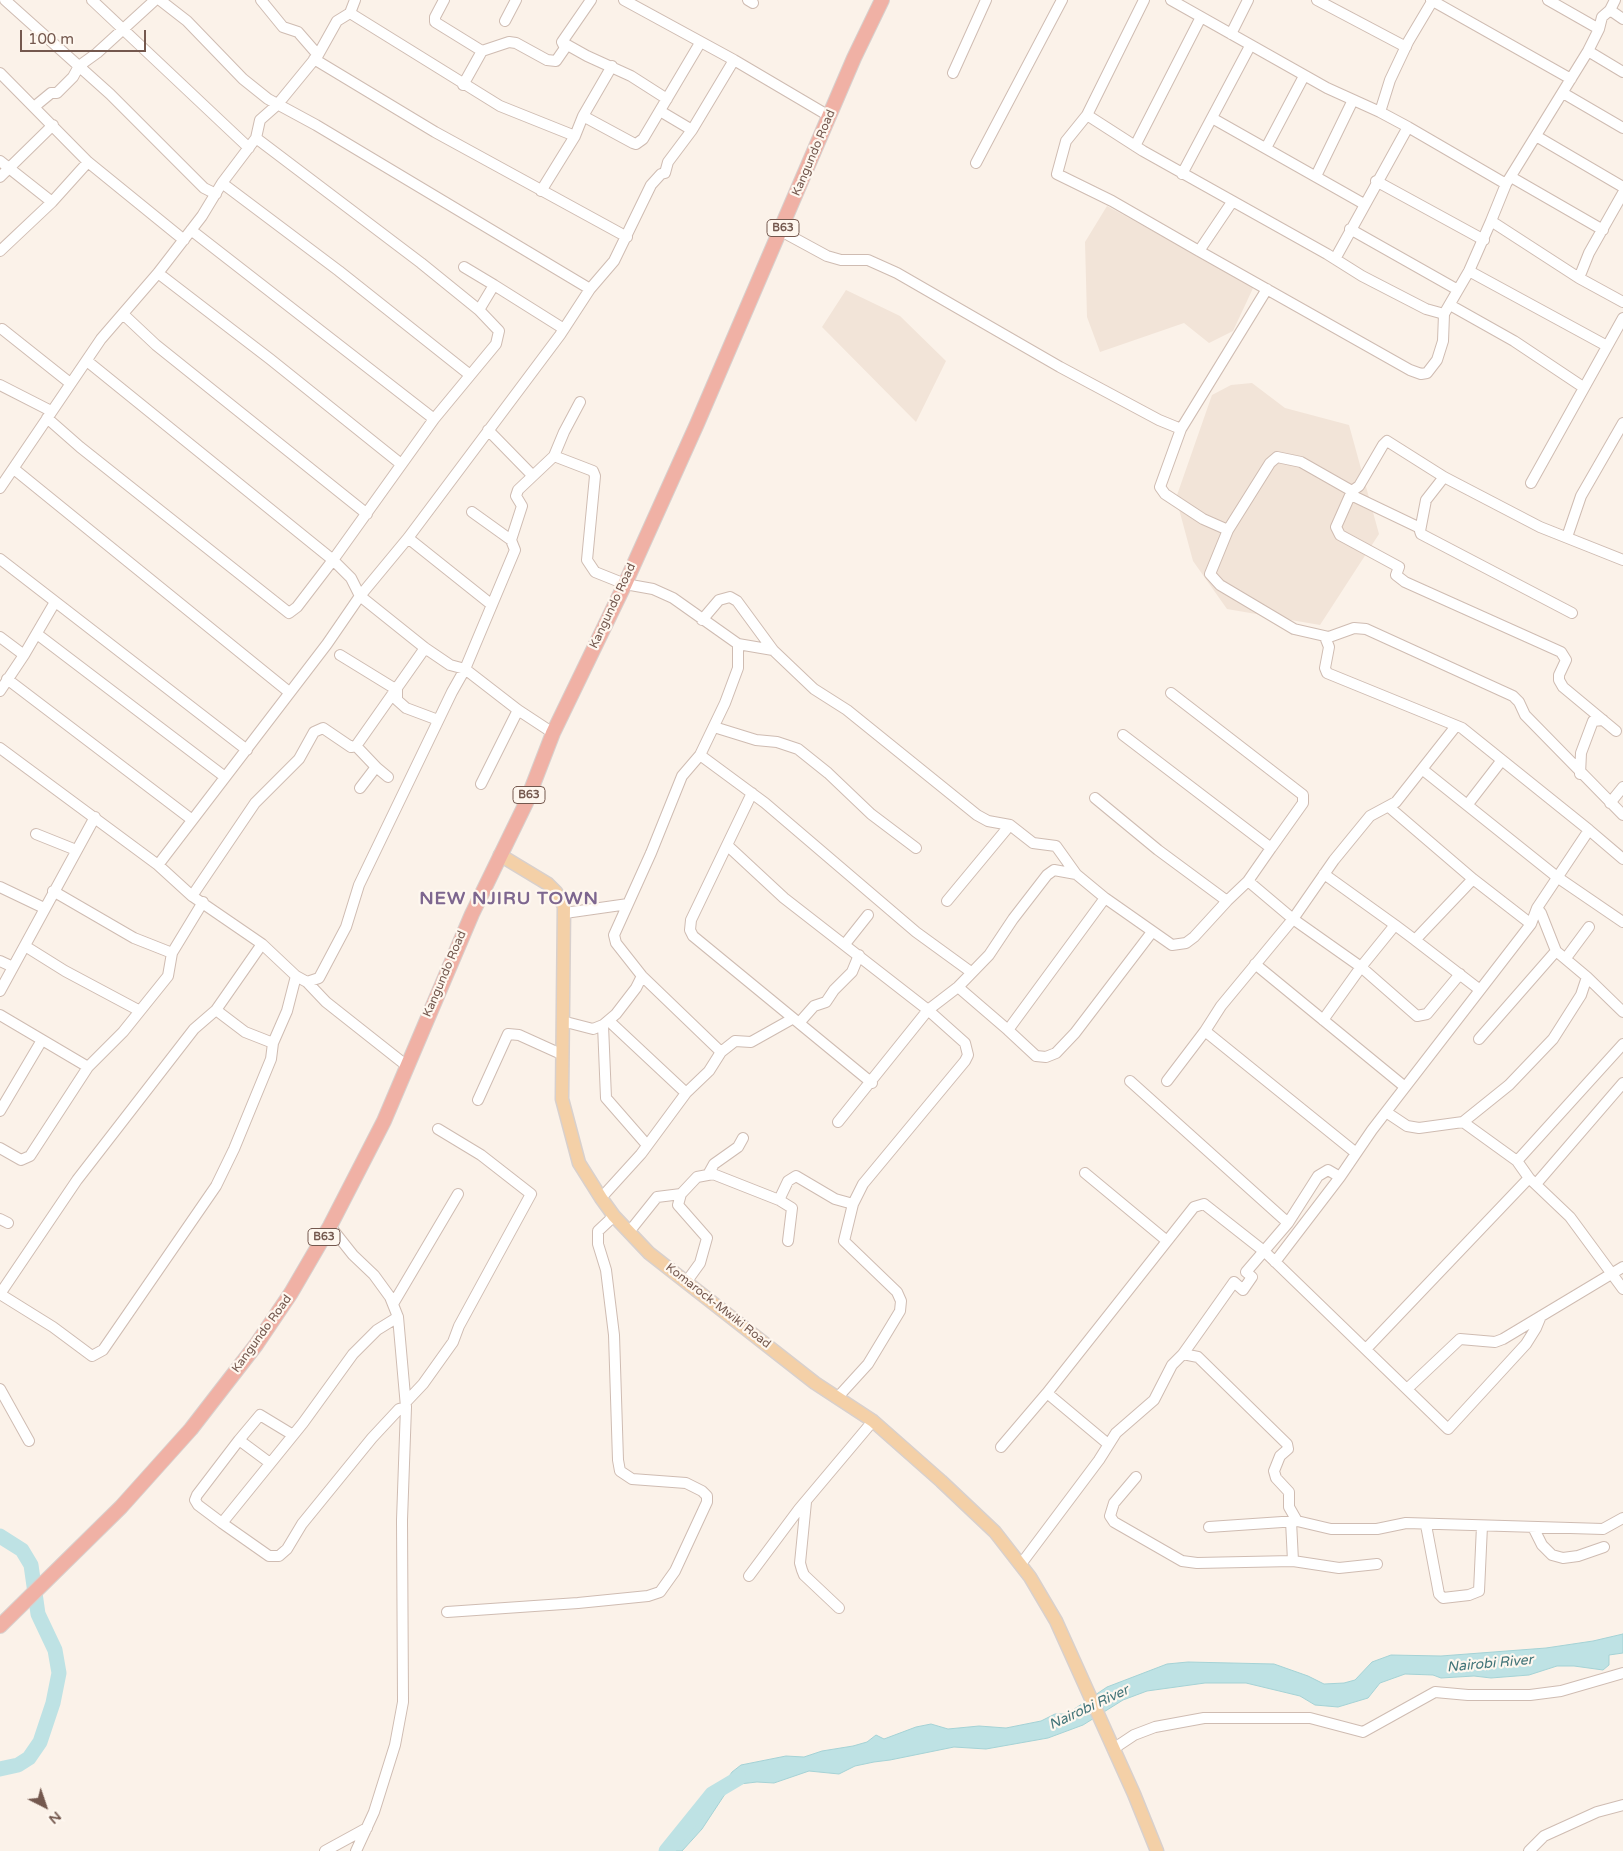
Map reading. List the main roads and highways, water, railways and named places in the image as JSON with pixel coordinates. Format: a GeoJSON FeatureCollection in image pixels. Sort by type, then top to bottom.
{"type":"FeatureCollection","features":[{"type":"Feature","properties":{"kind":"highway","name":"Kangundo Road"},"geometry":{"type":"LineString","coordinates":[[0,1626],[20,1604],[121,1507],[191,1429],[256,1345],[291,1293],[330,1226],[384,1121],[432,1004],[500,855],[526,803],[553,733],[625,584],[781,231],[829,116],[882,0]]}},
{"type":"Feature","properties":{"kind":"main road","name":"Komarock-Mwiki Road"},"geometry":{"type":"LineString","coordinates":[[500,855],[548,884],[562,900],[565,913],[561,1054],[562,1099],[569,1132],[579,1163],[601,1198],[614,1216],[649,1253],[837,1398],[873,1421],[942,1481],[995,1532],[1021,1564],[1046,1602],[1134,1794],[1157,1851]]}},
{"type":"Feature","properties":{"kind":"water"},"geometry":{"type":"Polygon","coordinates":[[[1623,1634],[1623,1653],[1609,1655],[1609,1665],[1603,1670],[1557,1666],[1529,1675],[1491,1678],[1474,1676],[1441,1678],[1433,1675],[1405,1674],[1380,1683],[1368,1698],[1338,1707],[1315,1705],[1300,1696],[1246,1683],[1205,1683],[1147,1691],[1123,1700],[1083,1725],[1048,1738],[986,1749],[954,1747],[855,1766],[839,1774],[809,1771],[774,1783],[757,1782],[731,1785],[702,1829],[682,1851],[659,1851],[674,1841],[704,1813],[732,1772],[741,1765],[786,1756],[804,1757],[822,1751],[867,1742],[876,1735],[884,1739],[916,1727],[931,1724],[948,1729],[979,1726],[1006,1728],[1041,1721],[1055,1714],[1067,1714],[1107,1687],[1167,1664],[1188,1662],[1274,1664],[1324,1684],[1344,1683],[1355,1680],[1372,1662],[1391,1655],[1441,1656],[1546,1648],[1593,1641],[1623,1634]]]}},
{"type":"Feature","properties":{"kind":"waterway"},"geometry":{"type":"LineString","coordinates":[[0,1536],[22,1550],[31,1565],[38,1614],[55,1650],[59,1673],[53,1703],[40,1742],[29,1758],[18,1765],[0,1769]]}},
{"type":"Feature","properties":{"kind":"waterway","name":"Nairobi River"},"geometry":{"type":"LineString","coordinates":[[666,1851],[712,1794],[739,1778]]}},
{"type":"Feature","properties":{"kind":"district","name":"NEW NJIRU TOWN"},"geometry":{"type":"Point","coordinates":[509,899]}}]}
